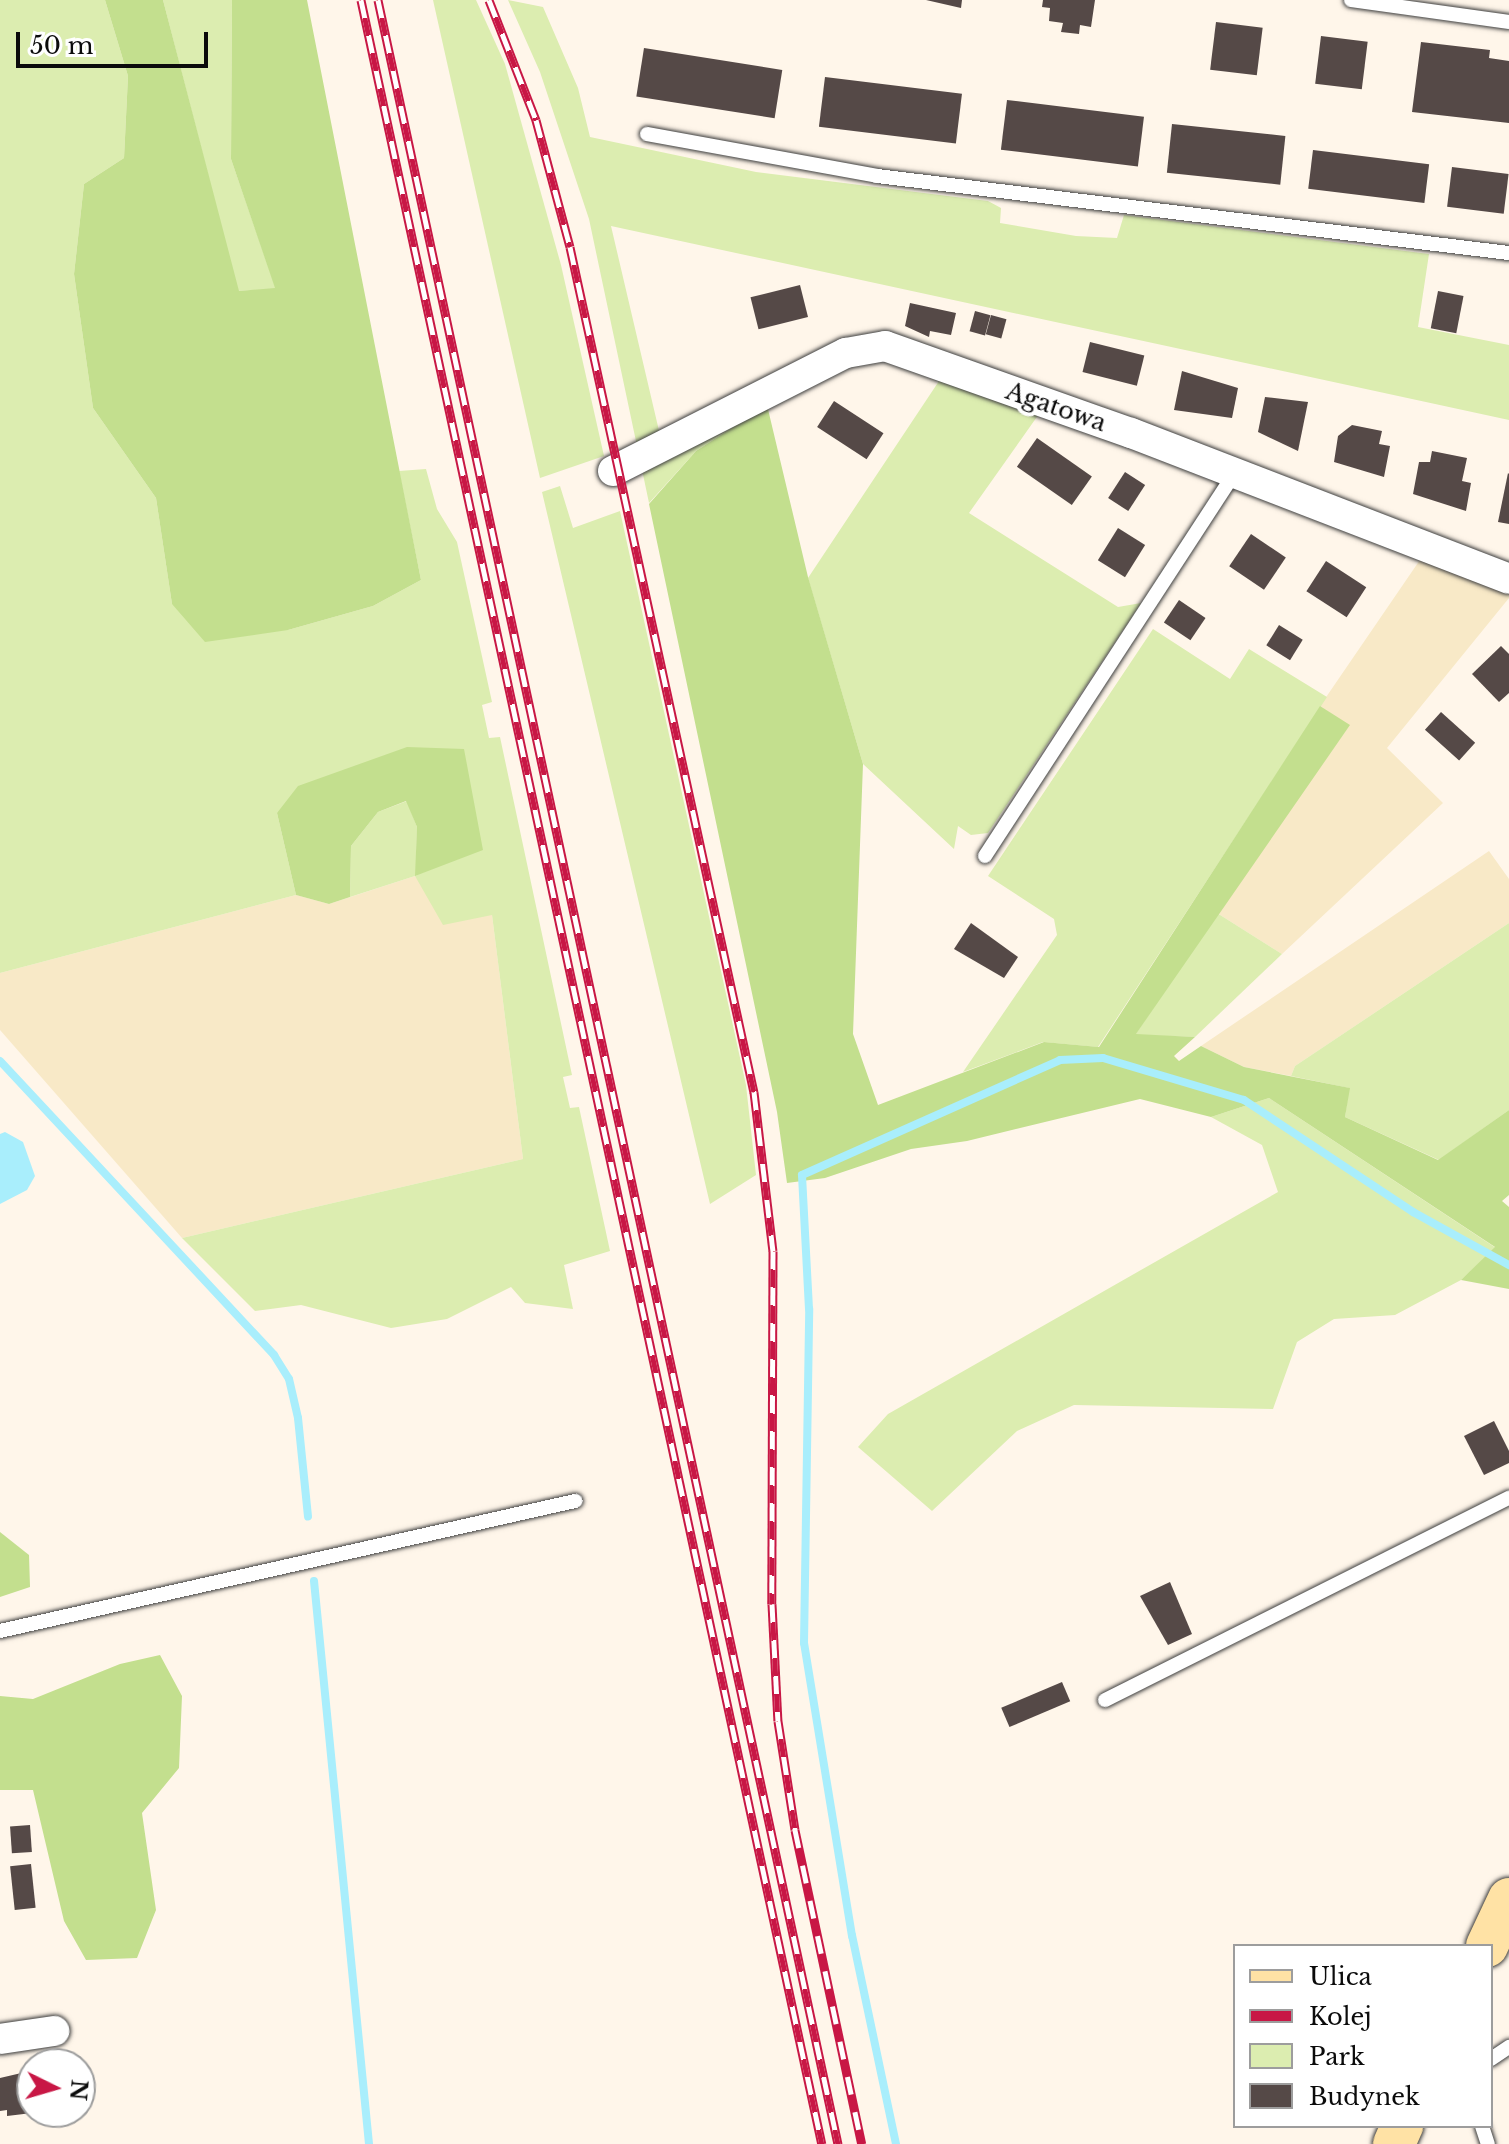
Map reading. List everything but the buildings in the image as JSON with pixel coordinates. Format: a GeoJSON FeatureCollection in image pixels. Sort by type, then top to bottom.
{"type":"FeatureCollection","features":[{"type":"Feature","properties":{"kind":"street","name":"Agatowa"},"geometry":{"type":"LineString","coordinates":[[613,471],[652,447],[867,345],[885,346],[1235,473],[1509,579]]}},
{"type":"Feature","properties":{"kind":"street"},"geometry":{"type":"LineString","coordinates":[[1488,1944],[1509,1899]]}},
{"type":"Feature","properties":{"kind":"street"},"geometry":{"type":"LineString","coordinates":[[0,2039],[54,2031]]}},
{"type":"Feature","properties":{"kind":"lane"},"geometry":{"type":"LineString","coordinates":[[1351,0],[1509,22]]}},
{"type":"Feature","properties":{"kind":"lane"},"geometry":{"type":"LineString","coordinates":[[647,134],[877,176],[1509,253]]}},
{"type":"Feature","properties":{"kind":"lane"},"geometry":{"type":"LineString","coordinates":[[985,856],[1235,473]]}},
{"type":"Feature","properties":{"kind":"lane"},"geometry":{"type":"LineString","coordinates":[[1105,1700],[1509,1498]]}},
{"type":"Feature","properties":{"kind":"lane"},"geometry":{"type":"LineString","coordinates":[[0,1631],[575,1501]]}},
{"type":"Feature","properties":{"kind":"shaded area"},"geometry":{"type":"Polygon","coordinates":[[[1424,554],[1509,590],[1509,598],[1387,748],[1443,803],[1282,954],[1217,913],[1349,726],[1320,706],[1424,554]]]}},
{"type":"Feature","properties":{"kind":"shaded area"},"geometry":{"type":"Polygon","coordinates":[[[1489,851],[1509,879],[1509,923],[1295,1066],[1291,1076],[1244,1067],[1201,1046],[1489,851]]]}},
{"type":"Feature","properties":{"kind":"shaded area"},"geometry":{"type":"Polygon","coordinates":[[[415,876],[492,915],[523,1159],[182,1238],[0,1030],[0,973],[296,895],[329,904],[415,876]]]}},
{"type":"Feature","properties":{"kind":"green space"},"geometry":{"type":"Polygon","coordinates":[[[0,0],[105,0],[128,76],[124,158],[84,184],[74,274],[93,408],[156,498],[172,604],[288,630],[373,606],[421,580],[399,471],[426,469],[437,509],[457,542],[492,702],[482,705],[489,738],[500,737],[572,1075],[563,1077],[570,1108],[579,1107],[610,1251],[564,1265],[573,1309],[525,1303],[511,1287],[447,1319],[391,1328],[301,1305],[255,1311],[182,1238],[523,1159],[492,915],[443,925],[415,876],[350,897],[351,846],[378,812],[407,801],[417,827],[416,876],[463,749],[277,813],[296,895],[0,973],[0,0]]]}},
{"type":"Feature","properties":{"kind":"green space"},"geometry":{"type":"Polygon","coordinates":[[[105,0],[163,0],[239,291],[275,288],[231,159],[232,0],[307,0],[421,580],[373,606],[288,630],[205,642],[172,604],[156,498],[93,408],[74,274],[84,184],[124,158],[128,76],[105,0]]]}},
{"type":"Feature","properties":{"kind":"green space"},"geometry":{"type":"Polygon","coordinates":[[[163,0],[232,0],[231,159],[276,289],[238,291],[163,0]]]}},
{"type":"Feature","properties":{"kind":"green space"},"geometry":{"type":"Polygon","coordinates":[[[433,0],[476,0],[505,64],[561,265],[604,456],[540,478],[433,0]]]}},
{"type":"Feature","properties":{"kind":"green space"},"geometry":{"type":"Polygon","coordinates":[[[508,0],[543,7],[578,88],[590,137],[756,172],[988,201],[1001,208],[1000,223],[1076,236],[1117,238],[1124,215],[1429,254],[1418,327],[1509,345],[1509,420],[611,226],[660,435],[637,446],[589,219],[540,72],[508,0]]]}},
{"type":"Feature","properties":{"kind":"green space"},"geometry":{"type":"Polygon","coordinates":[[[941,378],[1039,414],[969,513],[1118,607],[1141,603],[988,833],[971,835],[958,826],[954,849],[863,764],[808,578],[941,378]]]}},
{"type":"Feature","properties":{"kind":"green space"},"geometry":{"type":"Polygon","coordinates":[[[767,405],[808,577],[863,764],[853,1034],[878,1105],[1044,1042],[1099,1047],[1320,706],[1350,725],[1136,1034],[1195,1037],[1174,1056],[1179,1061],[1201,1046],[1244,1067],[1350,1088],[1345,1117],[1438,1160],[1509,1110],[1509,1195],[1502,1201],[1509,1207],[1509,1289],[1461,1280],[1495,1247],[1269,1098],[1211,1117],[1140,1099],[967,1141],[911,1149],[825,1178],[787,1183],[777,1112],[649,504],[696,451],[767,405]]]}},
{"type":"Feature","properties":{"kind":"green space"},"geometry":{"type":"Polygon","coordinates":[[[748,417],[696,451],[649,503],[641,465],[748,417]]]}},
{"type":"Feature","properties":{"kind":"green space"},"geometry":{"type":"Polygon","coordinates":[[[560,486],[573,528],[620,511],[746,1085],[756,1175],[710,1204],[542,492],[560,486]]]}},
{"type":"Feature","properties":{"kind":"green space"},"geometry":{"type":"Polygon","coordinates":[[[1153,629],[1230,679],[1249,649],[1327,697],[1098,1047],[1043,1042],[963,1072],[1057,935],[1054,919],[988,876],[1153,629]]]}},
{"type":"Feature","properties":{"kind":"green space"},"geometry":{"type":"Polygon","coordinates":[[[407,747],[464,749],[483,850],[415,876],[417,827],[406,801],[378,812],[351,846],[350,897],[329,904],[296,895],[277,813],[298,786],[407,747]]]}},
{"type":"Feature","properties":{"kind":"green space"},"geometry":{"type":"Polygon","coordinates":[[[1217,913],[1282,954],[1195,1037],[1135,1035],[1217,913]]]}},
{"type":"Feature","properties":{"kind":"green space"},"geometry":{"type":"Polygon","coordinates":[[[1509,923],[1509,1110],[1439,1160],[1345,1117],[1349,1088],[1291,1076],[1295,1066],[1509,923]]]}},
{"type":"Feature","properties":{"kind":"green space"},"geometry":{"type":"Polygon","coordinates":[[[1269,1098],[1496,1248],[1461,1280],[1395,1315],[1334,1319],[1297,1342],[1273,1409],[1074,1405],[1017,1431],[932,1511],[858,1447],[888,1414],[1278,1192],[1262,1145],[1211,1117],[1269,1098]]]}},
{"type":"Feature","properties":{"kind":"green space"},"geometry":{"type":"Polygon","coordinates":[[[0,1532],[29,1555],[30,1587],[0,1597],[0,1532]]]}},
{"type":"Feature","properties":{"kind":"green space"},"geometry":{"type":"Polygon","coordinates":[[[160,1655],[182,1696],[179,1768],[142,1813],[156,1910],[137,1958],[86,1960],[64,1921],[33,1790],[0,1790],[0,1696],[33,1699],[120,1664],[160,1655]]]}},
{"type":"Feature","properties":{"kind":"water"},"geometry":{"type":"Polygon","coordinates":[[[5,1132],[23,1142],[35,1176],[27,1190],[0,1204],[0,1134],[5,1132]]]}},
{"type":"Feature","properties":{"kind":"waterway"},"geometry":{"type":"LineString","coordinates":[[896,2144],[852,1936],[804,1643],[809,1309],[802,1175],[1060,1060],[1103,1058],[1244,1100],[1413,1212],[1509,1265]]}},
{"type":"Feature","properties":{"kind":"waterway"},"geometry":{"type":"LineString","coordinates":[[0,1061],[274,1355],[289,1379],[298,1418],[308,1516]]}},
{"type":"Feature","properties":{"kind":"waterway"},"geometry":{"type":"LineString","coordinates":[[314,1581],[369,2144]]}},
{"type":"Feature","properties":{"kind":"railway"},"geometry":{"type":"LineString","coordinates":[[361,0],[822,2144]]}},
{"type":"Feature","properties":{"kind":"railway"},"geometry":{"type":"LineString","coordinates":[[378,0],[838,2144]]}},
{"type":"Feature","properties":{"kind":"railway"},"geometry":{"type":"LineString","coordinates":[[489,0],[536,120],[570,247],[754,1092],[773,1251],[772,1604],[778,1721],[795,1830],[862,2144]]}}]}
